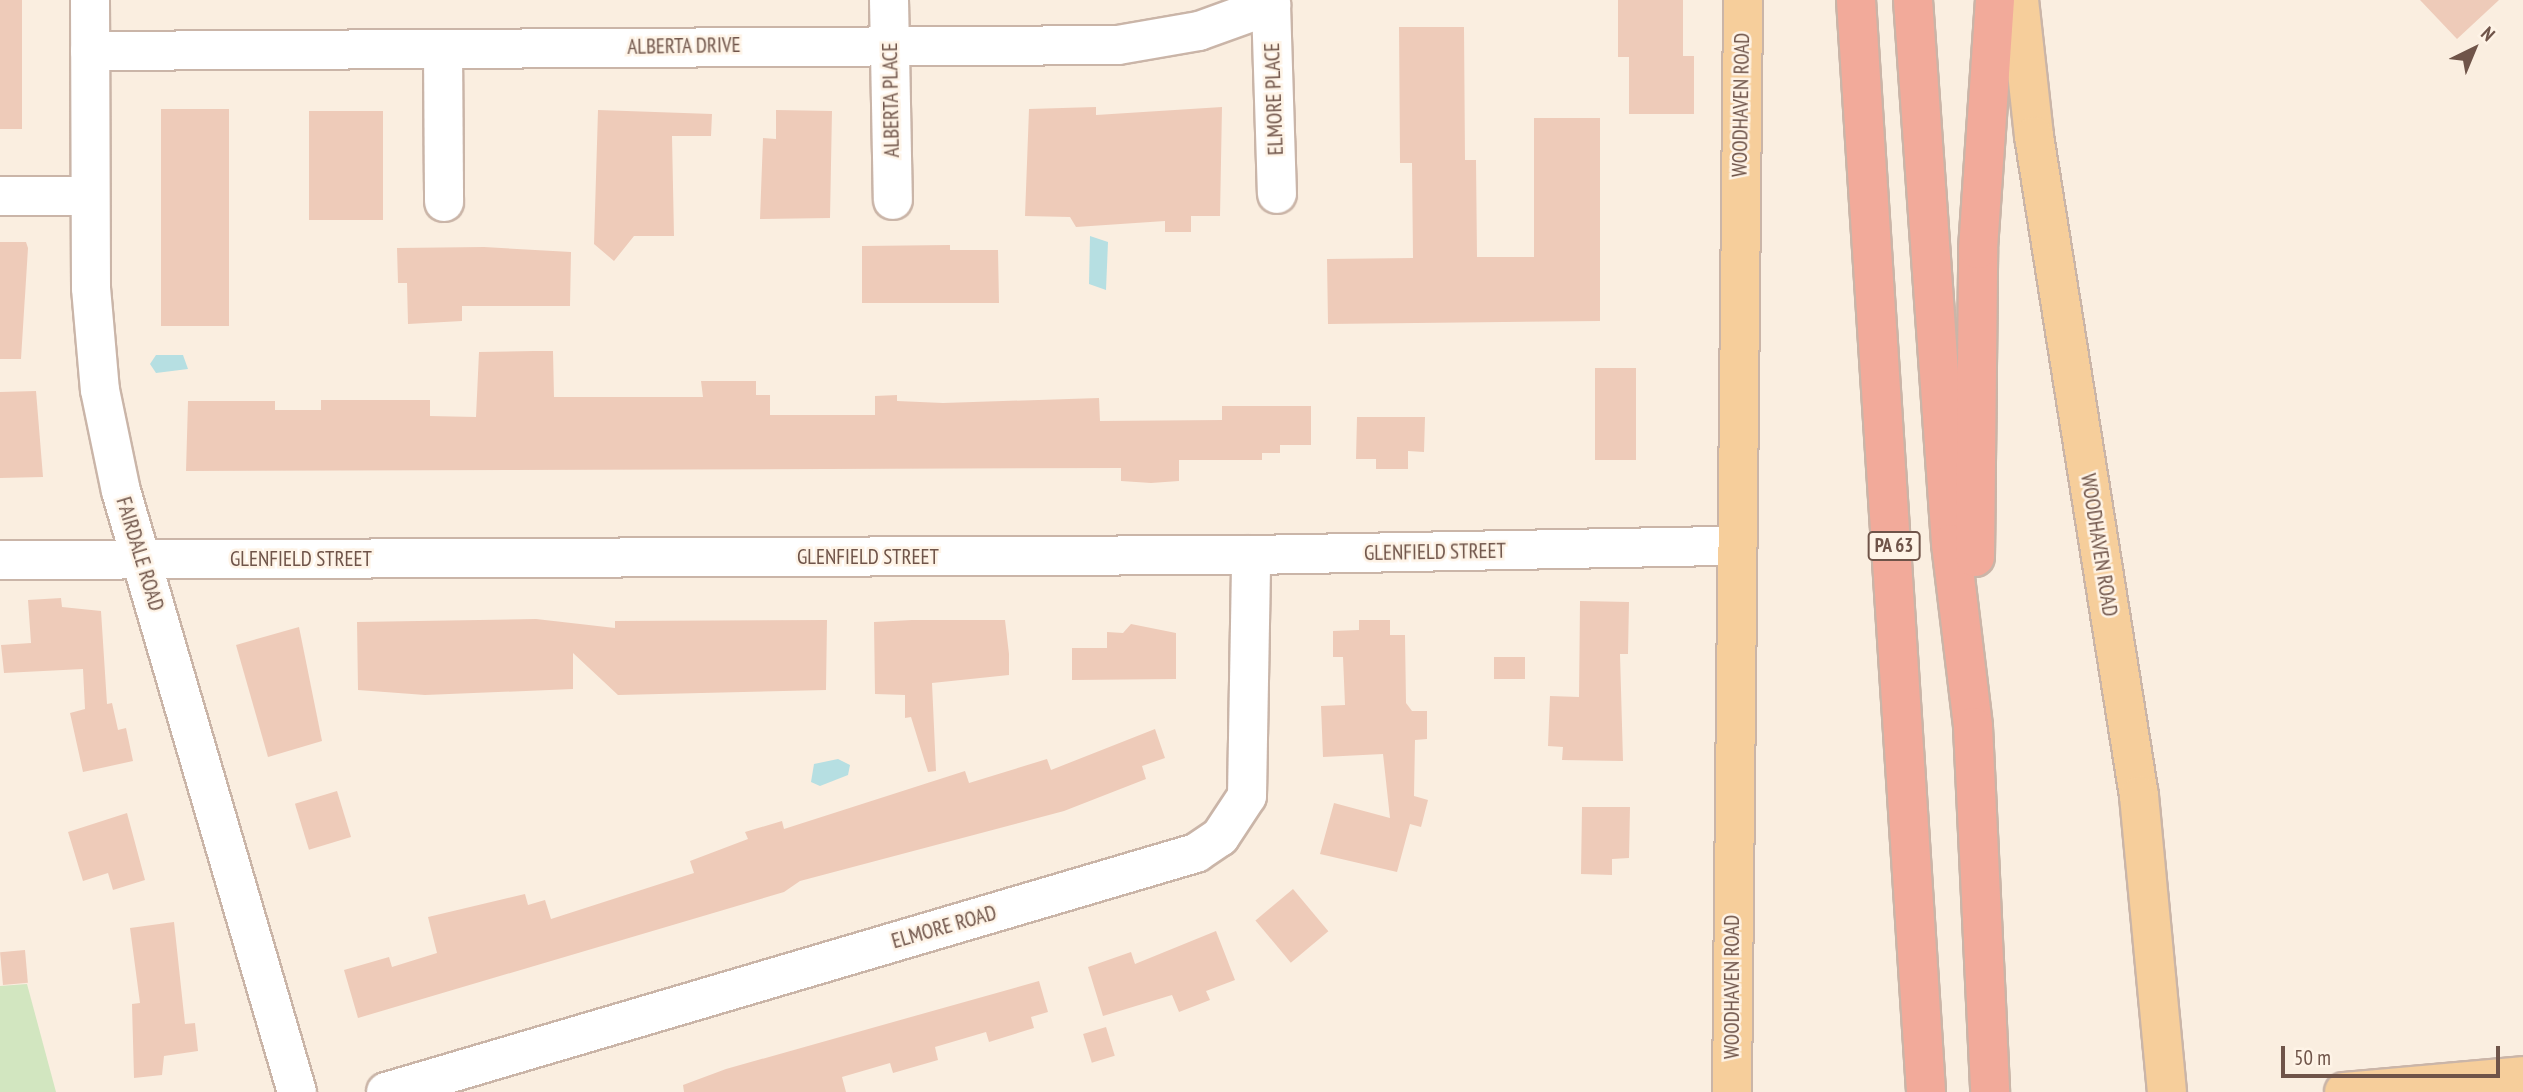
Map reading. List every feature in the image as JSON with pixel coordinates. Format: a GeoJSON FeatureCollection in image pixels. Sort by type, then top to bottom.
{"type":"FeatureCollection","features":[{"type":"Feature","properties":{"kind":"highway","name":"PA 63"},"geometry":{"type":"LineString","coordinates":[[1856,0],[1926,1092]]}},
{"type":"Feature","properties":{"kind":"highway","name":"PA 63"},"geometry":{"type":"LineString","coordinates":[[1913,0],[1951,544],[1973,727],[1990,1092]]}},
{"type":"Feature","properties":{"kind":"highway"},"geometry":{"type":"LineString","coordinates":[[1973,727],[1978,249],[1995,0]]}},
{"type":"Feature","properties":{"kind":"main road","name":"WOODHAVEN ROAD"},"geometry":{"type":"LineString","coordinates":[[1732,1092],[1743,0]]}},
{"type":"Feature","properties":{"kind":"main road","name":"WOODHAVEN ROAD"},"geometry":{"type":"LineString","coordinates":[[2019,0],[2034,136],[2139,796],[2166,1092]]}},
{"type":"Feature","properties":{"kind":"main road"},"geometry":{"type":"LineString","coordinates":[[2344,1092],[2523,1076]]}},
{"type":"Feature","properties":{"kind":"street","name":"FAIRDALE ROAD"},"geometry":{"type":"LineString","coordinates":[[90,0],[88,196],[100,390],[142,557],[296,1092]]}},
{"type":"Feature","properties":{"kind":"street","name":"ALBERTA PLACE"},"geometry":{"type":"LineString","coordinates":[[889,0],[893,200]]}},
{"type":"Feature","properties":{"kind":"street","name":"ALBERTA DRIVE"},"geometry":{"type":"LineString","coordinates":[[90,51],[1142,43],[1199,31],[1273,2]]}},
{"type":"Feature","properties":{"kind":"street","name":"ELMORE PLACE"},"geometry":{"type":"LineString","coordinates":[[1273,2],[1277,194]]}},
{"type":"Feature","properties":{"kind":"street"},"geometry":{"type":"LineString","coordinates":[[443,50],[444,202]]}},
{"type":"Feature","properties":{"kind":"street"},"geometry":{"type":"LineString","coordinates":[[0,196],[88,196]]}},
{"type":"Feature","properties":{"kind":"street","name":"GLENFIELD STREET"},"geometry":{"type":"LineString","coordinates":[[0,560],[142,557],[1251,555],[1737,546]]}},
{"type":"Feature","properties":{"kind":"street","name":"ELMORE ROAD"},"geometry":{"type":"LineString","coordinates":[[386,1092],[1196,853],[1220,837],[1247,796],[1251,555]]}},
{"type":"Feature","properties":{"kind":"green space"},"geometry":{"type":"Polygon","coordinates":[[[27,984],[56,1092],[0,1092],[0,986],[27,984]]]}},
{"type":"Feature","properties":{"kind":"water"},"geometry":{"type":"Polygon","coordinates":[[[1090,236],[1108,242],[1106,290],[1089,284],[1090,236]]]}},
{"type":"Feature","properties":{"kind":"water"},"geometry":{"type":"Polygon","coordinates":[[[156,355],[183,355],[188,369],[156,373],[150,364],[156,355]]]}},
{"type":"Feature","properties":{"kind":"water"},"geometry":{"type":"Polygon","coordinates":[[[838,759],[850,765],[848,775],[820,786],[811,782],[814,764],[838,759]]]}},
{"type":"Feature","properties":{"kind":"building"},"geometry":{"type":"Polygon","coordinates":[[[0,0],[22,0],[22,129],[0,129],[0,0]]]}},
{"type":"Feature","properties":{"kind":"building"},"geometry":{"type":"Polygon","coordinates":[[[1618,0],[1683,0],[1683,56],[1694,56],[1694,114],[1629,114],[1629,57],[1618,57],[1618,0]]]}},
{"type":"Feature","properties":{"kind":"building"},"geometry":{"type":"Polygon","coordinates":[[[2420,0],[2499,0],[2457,39],[2420,0]]]}},
{"type":"Feature","properties":{"kind":"building"},"geometry":{"type":"Polygon","coordinates":[[[1399,27],[1464,27],[1465,160],[1476,160],[1477,257],[1534,257],[1534,118],[1600,118],[1600,321],[1328,324],[1327,259],[1413,258],[1412,163],[1400,163],[1399,27]]]}},
{"type":"Feature","properties":{"kind":"building"},"geometry":{"type":"Polygon","coordinates":[[[1096,107],[1096,115],[1222,107],[1220,216],[1191,216],[1191,232],[1165,232],[1165,221],[1076,227],[1070,217],[1025,216],[1029,109],[1096,107]]]}},
{"type":"Feature","properties":{"kind":"building"},"geometry":{"type":"Polygon","coordinates":[[[161,109],[229,109],[229,326],[161,326],[161,109]]]}},
{"type":"Feature","properties":{"kind":"building"},"geometry":{"type":"Polygon","coordinates":[[[598,110],[712,114],[711,136],[672,136],[674,236],[634,236],[614,261],[594,244],[598,110]]]}},
{"type":"Feature","properties":{"kind":"building"},"geometry":{"type":"Polygon","coordinates":[[[776,110],[832,111],[830,218],[760,219],[763,138],[776,139],[776,110]]]}},
{"type":"Feature","properties":{"kind":"building"},"geometry":{"type":"Polygon","coordinates":[[[309,111],[383,111],[383,220],[309,220],[309,111]]]}},
{"type":"Feature","properties":{"kind":"building"},"geometry":{"type":"Polygon","coordinates":[[[0,242],[26,242],[28,248],[21,359],[0,359],[0,242]]]}},
{"type":"Feature","properties":{"kind":"building"},"geometry":{"type":"Polygon","coordinates":[[[950,245],[950,250],[998,250],[999,303],[862,303],[862,246],[950,245]]]}},
{"type":"Feature","properties":{"kind":"building"},"geometry":{"type":"Polygon","coordinates":[[[484,247],[571,252],[570,306],[462,306],[462,321],[408,324],[407,283],[398,283],[397,248],[484,247]]]}},
{"type":"Feature","properties":{"kind":"building"},"geometry":{"type":"Polygon","coordinates":[[[553,351],[554,397],[703,397],[701,381],[756,381],[756,395],[770,395],[770,415],[875,415],[875,396],[897,395],[897,401],[943,403],[1099,398],[1100,421],[1222,420],[1222,406],[1311,406],[1311,445],[1280,445],[1280,453],[1262,453],[1262,460],[1179,460],[1179,481],[1151,483],[1121,481],[1121,468],[186,471],[188,401],[275,401],[275,410],[321,410],[321,400],[430,400],[430,416],[476,417],[479,352],[553,351]]]}},
{"type":"Feature","properties":{"kind":"building"},"geometry":{"type":"Polygon","coordinates":[[[1595,368],[1636,368],[1636,460],[1595,460],[1595,368]]]}},
{"type":"Feature","properties":{"kind":"building"},"geometry":{"type":"Polygon","coordinates":[[[36,391],[43,477],[0,478],[0,392],[36,391]]]}},
{"type":"Feature","properties":{"kind":"building"},"geometry":{"type":"Polygon","coordinates":[[[1357,417],[1425,417],[1424,452],[1408,451],[1408,469],[1376,469],[1376,459],[1356,459],[1357,417]]]}},
{"type":"Feature","properties":{"kind":"building"},"geometry":{"type":"Polygon","coordinates":[[[61,598],[62,607],[101,611],[107,704],[112,703],[118,730],[126,728],[133,761],[83,772],[70,713],[85,709],[83,669],[4,673],[1,645],[31,643],[28,600],[61,598]]]}},
{"type":"Feature","properties":{"kind":"building"},"geometry":{"type":"Polygon","coordinates":[[[1580,601],[1629,602],[1628,654],[1620,654],[1623,761],[1562,760],[1563,747],[1548,746],[1550,696],[1579,697],[1580,601]]]}},
{"type":"Feature","properties":{"kind":"building"},"geometry":{"type":"Polygon","coordinates":[[[536,619],[615,628],[615,621],[827,620],[826,690],[618,695],[573,653],[573,689],[425,695],[358,690],[357,622],[536,619]]]}},
{"type":"Feature","properties":{"kind":"building"},"geometry":{"type":"Polygon","coordinates":[[[1005,620],[1009,675],[932,683],[936,771],[928,772],[911,717],[905,718],[905,695],[875,694],[874,622],[1005,620]]]}},
{"type":"Feature","properties":{"kind":"building"},"geometry":{"type":"Polygon","coordinates":[[[1359,620],[1390,620],[1390,635],[1405,635],[1406,703],[1412,711],[1427,711],[1427,739],[1415,740],[1414,796],[1428,800],[1421,827],[1410,824],[1397,872],[1320,854],[1334,803],[1390,818],[1383,754],[1323,757],[1321,706],[1345,705],[1343,657],[1333,657],[1333,631],[1359,630],[1359,620]]]}},
{"type":"Feature","properties":{"kind":"building"},"geometry":{"type":"Polygon","coordinates":[[[1131,624],[1176,633],[1176,679],[1072,680],[1072,648],[1107,648],[1107,632],[1123,633],[1131,624]]]}},
{"type":"Feature","properties":{"kind":"building"},"geometry":{"type":"Polygon","coordinates":[[[299,627],[322,741],[268,757],[236,645],[299,627]]]}},
{"type":"Feature","properties":{"kind":"building"},"geometry":{"type":"Polygon","coordinates":[[[1494,657],[1525,657],[1525,679],[1494,679],[1494,657]]]}},
{"type":"Feature","properties":{"kind":"building"},"geometry":{"type":"Polygon","coordinates":[[[1155,729],[1165,758],[1142,766],[1146,779],[1064,811],[800,881],[784,892],[358,1018],[344,970],[389,957],[392,967],[437,953],[428,917],[525,894],[528,905],[545,900],[551,919],[694,873],[690,861],[748,839],[745,832],[782,821],[784,829],[965,771],[969,783],[1047,759],[1051,770],[1155,729]]]}},
{"type":"Feature","properties":{"kind":"building"},"geometry":{"type":"Polygon","coordinates":[[[337,791],[351,837],[309,850],[295,804],[337,791]]]}},
{"type":"Feature","properties":{"kind":"building"},"geometry":{"type":"Polygon","coordinates":[[[1582,807],[1630,807],[1629,858],[1612,859],[1612,875],[1581,874],[1582,807]]]}},
{"type":"Feature","properties":{"kind":"building"},"geometry":{"type":"Polygon","coordinates":[[[127,813],[145,880],[113,890],[108,873],[83,881],[68,832],[127,813]]]}},
{"type":"Feature","properties":{"kind":"building"},"geometry":{"type":"Polygon","coordinates":[[[1293,889],[1328,931],[1291,963],[1255,920],[1293,889]]]}},
{"type":"Feature","properties":{"kind":"building"},"geometry":{"type":"Polygon","coordinates":[[[174,922],[185,1024],[195,1023],[198,1051],[164,1056],[162,1075],[134,1078],[132,1004],[140,1003],[130,928],[174,922]]]}},
{"type":"Feature","properties":{"kind":"building"},"geometry":{"type":"Polygon","coordinates":[[[1216,931],[1235,980],[1206,991],[1210,1000],[1179,1012],[1172,995],[1103,1016],[1088,967],[1131,952],[1135,964],[1216,931]]]}},
{"type":"Feature","properties":{"kind":"building"},"geometry":{"type":"Polygon","coordinates":[[[25,950],[28,983],[3,985],[0,952],[25,950]]]}},
{"type":"Feature","properties":{"kind":"building"},"geometry":{"type":"Polygon","coordinates":[[[1039,981],[1048,1012],[1031,1017],[1034,1028],[989,1042],[986,1032],[935,1047],[938,1060],[893,1073],[890,1063],[842,1077],[846,1092],[684,1092],[683,1085],[726,1069],[1039,981]]]}},
{"type":"Feature","properties":{"kind":"building"},"geometry":{"type":"Polygon","coordinates":[[[1106,1027],[1115,1056],[1092,1063],[1083,1034],[1106,1027]]]}}]}
